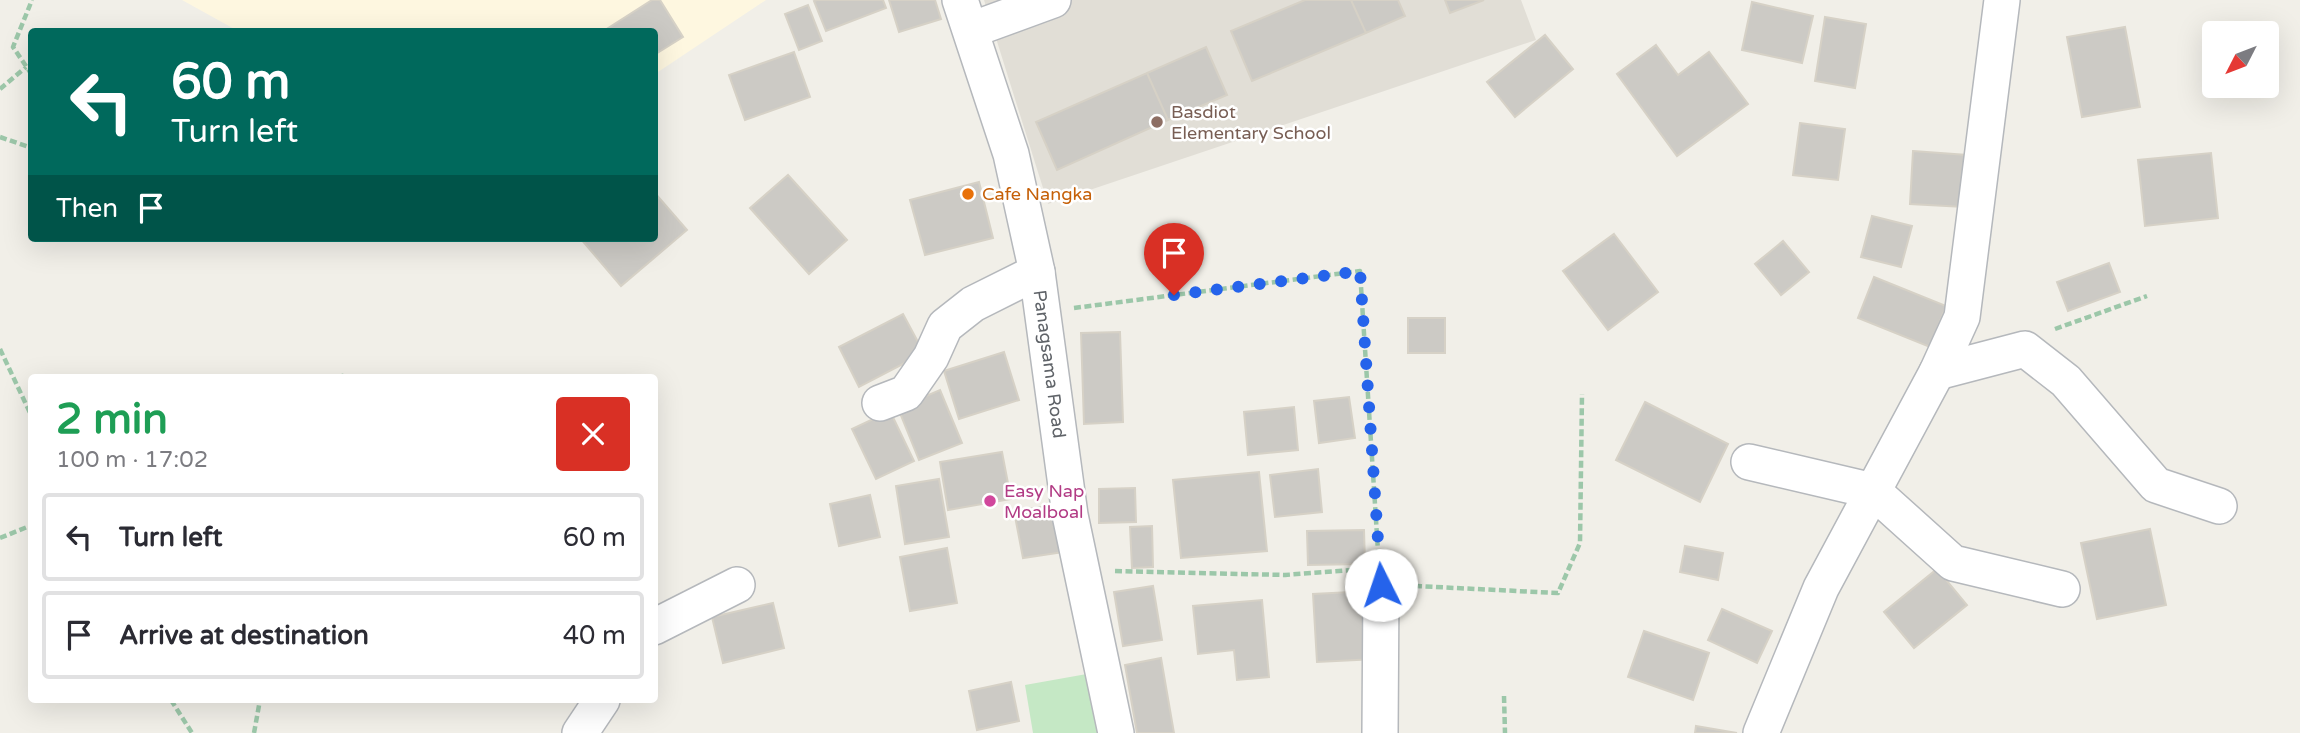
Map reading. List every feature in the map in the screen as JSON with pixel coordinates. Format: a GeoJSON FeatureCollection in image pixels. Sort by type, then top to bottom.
{"type":"FeatureCollection","features":[{"type":"Feature","properties":{"kind":"street"},"geometry":{"type":"LineString","coordinates":[[966,15],[1054,0]]}},
{"type":"Feature","properties":{"kind":"street"},"geometry":{"type":"LineString","coordinates":[[1761,733],[1821,588],[1937,372],[1962,317],[2002,0]]}},
{"type":"Feature","properties":{"kind":"street","name":"Panagsama Road"},"geometry":{"type":"LineString","coordinates":[[966,15],[1010,154],[1037,272],[1070,515],[1116,733]]}},
{"type":"Feature","properties":{"kind":"street"},"geometry":{"type":"LineString","coordinates":[[880,403],[906,393],[931,357],[945,326],[973,304],[1037,272]]}},
{"type":"Feature","properties":{"kind":"street"},"geometry":{"type":"LineString","coordinates":[[1937,372],[2025,349],[2066,381],[2156,485],[2219,506]]}},
{"type":"Feature","properties":{"kind":"street"},"geometry":{"type":"LineString","coordinates":[[1749,462],[1872,491],[1953,563],[2062,589]]}},
{"type":"Feature","properties":{"kind":"street"},"geometry":{"type":"LineString","coordinates":[[1380,577],[1380,733]]}},
{"type":"Feature","properties":{"kind":"street"},"geometry":{"type":"LineString","coordinates":[[658,625],[737,585]]}},
{"type":"Feature","properties":{"kind":"street"},"geometry":{"type":"LineString","coordinates":[[580,733],[600,703]]}},
{"type":"Feature","properties":{"kind":"path"},"geometry":{"type":"LineString","coordinates":[[28,69],[13,47],[32,0]]}},
{"type":"Feature","properties":{"kind":"path"},"geometry":{"type":"LineString","coordinates":[[0,89],[26,66]]}},
{"type":"Feature","properties":{"kind":"path"},"geometry":{"type":"LineString","coordinates":[[0,138],[28,147]]}},
{"type":"Feature","properties":{"kind":"path"},"geometry":{"type":"LineString","coordinates":[[1042,312],[1360,271],[1380,577]]}},
{"type":"Feature","properties":{"kind":"path"},"geometry":{"type":"LineString","coordinates":[[2025,349],[2041,334],[2147,296]]}},
{"type":"Feature","properties":{"kind":"path"},"geometry":{"type":"LineString","coordinates":[[0,349],[28,408]]}},
{"type":"Feature","properties":{"kind":"path"},"geometry":{"type":"LineString","coordinates":[[1082,571],[1380,577],[1558,593],[1580,543],[1583,394]]}},
{"type":"Feature","properties":{"kind":"path"},"geometry":{"type":"LineString","coordinates":[[0,538],[28,527]]}},
{"type":"Feature","properties":{"kind":"path"},"geometry":{"type":"LineString","coordinates":[[1504,696],[1505,733]]}},
{"type":"Feature","properties":{"kind":"path"},"geometry":{"type":"LineString","coordinates":[[173,703],[192,733]]}},
{"type":"Feature","properties":{"kind":"path"},"geometry":{"type":"LineString","coordinates":[[254,733],[259,703]]}},
{"type":"Feature","properties":{"kind":"shaded area"},"geometry":{"type":"Polygon","coordinates":[[[182,0],[766,0],[658,72],[658,28],[233,28],[182,0]]]}},
{"type":"Feature","properties":{"kind":"shaded area","name":"Basdiot Elementary School"},"geometry":{"type":"Polygon","coordinates":[[[984,0],[1521,0],[1536,40],[1048,204],[984,0]]]}},
{"type":"Feature","properties":{"kind":"green space"},"geometry":{"type":"Polygon","coordinates":[[[1098,672],[1109,733],[1033,733],[1025,685],[1098,672]]]}},
{"type":"Feature","properties":{"kind":"building"},"geometry":{"type":"Polygon","coordinates":[[[652,0],[660,0],[683,37],[658,53],[658,28],[608,28],[652,0]]]}},
{"type":"Feature","properties":{"kind":"building"},"geometry":{"type":"Polygon","coordinates":[[[883,0],[886,8],[826,31],[814,1],[883,0]]]}},
{"type":"Feature","properties":{"kind":"building"},"geometry":{"type":"Polygon","coordinates":[[[889,0],[935,0],[941,19],[899,32],[889,0]]]}},
{"type":"Feature","properties":{"kind":"building"},"geometry":{"type":"Polygon","coordinates":[[[1305,0],[1351,0],[1366,33],[1252,81],[1231,31],[1305,0]]]}},
{"type":"Feature","properties":{"kind":"building"},"geometry":{"type":"Polygon","coordinates":[[[1351,0],[1398,0],[1405,16],[1366,33],[1351,0]]]}},
{"type":"Feature","properties":{"kind":"building"},"geometry":{"type":"Polygon","coordinates":[[[1445,0],[1484,0],[1450,13],[1445,0]]]}},
{"type":"Feature","properties":{"kind":"building"},"geometry":{"type":"Polygon","coordinates":[[[1752,2],[1813,16],[1802,63],[1742,50],[1752,2]]]}},
{"type":"Feature","properties":{"kind":"building"},"geometry":{"type":"Polygon","coordinates":[[[808,5],[822,41],[799,50],[785,14],[808,5]]]}},
{"type":"Feature","properties":{"kind":"building"},"geometry":{"type":"Polygon","coordinates":[[[1825,17],[1866,24],[1855,88],[1815,81],[1825,17]]]}},
{"type":"Feature","properties":{"kind":"building"},"geometry":{"type":"Polygon","coordinates":[[[2125,27],[2140,107],[2082,117],[2067,37],[2125,27]]]}},
{"type":"Feature","properties":{"kind":"building"},"geometry":{"type":"Polygon","coordinates":[[[1545,35],[1573,69],[1515,117],[1487,82],[1545,35]]]}},
{"type":"Feature","properties":{"kind":"building"},"geometry":{"type":"Polygon","coordinates":[[[1656,45],[1678,75],[1709,52],[1748,104],[1677,156],[1617,74],[1656,45]]]}},
{"type":"Feature","properties":{"kind":"building"},"geometry":{"type":"Polygon","coordinates":[[[1206,47],[1227,95],[1168,120],[1147,73],[1206,47]]]}},
{"type":"Feature","properties":{"kind":"building"},"geometry":{"type":"Polygon","coordinates":[[[794,52],[810,97],[745,120],[729,75],[794,52]]]}},
{"type":"Feature","properties":{"kind":"building"},"geometry":{"type":"Polygon","coordinates":[[[1147,73],[1168,120],[1057,170],[1036,122],[1147,73]]]}},
{"type":"Feature","properties":{"kind":"building"},"geometry":{"type":"Polygon","coordinates":[[[1800,123],[1845,129],[1838,180],[1793,175],[1800,123]]]}},
{"type":"Feature","properties":{"kind":"building"},"geometry":{"type":"Polygon","coordinates":[[[1913,151],[1967,155],[1964,207],[1910,204],[1913,151]]]}},
{"type":"Feature","properties":{"kind":"building"},"geometry":{"type":"Polygon","coordinates":[[[2211,153],[2218,218],[2145,226],[2138,160],[2211,153]]]}},
{"type":"Feature","properties":{"kind":"building"},"geometry":{"type":"Polygon","coordinates":[[[788,175],[847,240],[809,274],[750,208],[788,175]]]}},
{"type":"Feature","properties":{"kind":"building"},"geometry":{"type":"Polygon","coordinates":[[[979,182],[993,238],[925,255],[910,200],[979,182]]]}},
{"type":"Feature","properties":{"kind":"building"},"geometry":{"type":"Polygon","coordinates":[[[658,197],[687,230],[621,286],[583,242],[658,242],[658,197]]]}},
{"type":"Feature","properties":{"kind":"building"},"geometry":{"type":"Polygon","coordinates":[[[1872,216],[1912,226],[1901,267],[1861,257],[1872,216]]]}},
{"type":"Feature","properties":{"kind":"building"},"geometry":{"type":"Polygon","coordinates":[[[1614,234],[1658,292],[1608,330],[1563,271],[1614,234]]]}},
{"type":"Feature","properties":{"kind":"building"},"geometry":{"type":"Polygon","coordinates":[[[1783,241],[1809,272],[1781,295],[1755,264],[1783,241]]]}},
{"type":"Feature","properties":{"kind":"building"},"geometry":{"type":"Polygon","coordinates":[[[2109,263],[2120,292],[2068,311],[2057,282],[2109,263]]]}},
{"type":"Feature","properties":{"kind":"building"},"geometry":{"type":"Polygon","coordinates":[[[1874,277],[1946,306],[1930,347],[1858,318],[1874,277]]]}},
{"type":"Feature","properties":{"kind":"building"},"geometry":{"type":"Polygon","coordinates":[[[903,314],[924,353],[859,387],[839,347],[903,314]]]}},
{"type":"Feature","properties":{"kind":"building"},"geometry":{"type":"Polygon","coordinates":[[[1408,318],[1445,318],[1445,353],[1408,353],[1408,318]]]}},
{"type":"Feature","properties":{"kind":"building"},"geometry":{"type":"Polygon","coordinates":[[[1120,332],[1123,422],[1084,424],[1081,333],[1120,332]]]}},
{"type":"Feature","properties":{"kind":"building"},"geometry":{"type":"Polygon","coordinates":[[[1004,352],[1019,400],[959,419],[944,371],[1004,352]]]}},
{"type":"Feature","properties":{"kind":"building"},"geometry":{"type":"Polygon","coordinates":[[[940,390],[962,443],[919,460],[898,408],[940,390]]]}},
{"type":"Feature","properties":{"kind":"building"},"geometry":{"type":"Polygon","coordinates":[[[1349,397],[1355,438],[1319,443],[1314,401],[1349,397]]]}},
{"type":"Feature","properties":{"kind":"building"},"geometry":{"type":"Polygon","coordinates":[[[1645,402],[1728,444],[1700,502],[1616,460],[1645,402]]]}},
{"type":"Feature","properties":{"kind":"building"},"geometry":{"type":"Polygon","coordinates":[[[1294,407],[1298,450],[1248,455],[1244,412],[1294,407]]]}},
{"type":"Feature","properties":{"kind":"building"},"geometry":{"type":"Polygon","coordinates":[[[890,411],[914,461],[876,479],[852,429],[890,411]]]}},
{"type":"Feature","properties":{"kind":"building"},"geometry":{"type":"Polygon","coordinates":[[[1002,452],[1011,499],[948,510],[940,462],[1002,452]]]}},
{"type":"Feature","properties":{"kind":"building"},"geometry":{"type":"Polygon","coordinates":[[[1318,469],[1322,512],[1275,517],[1270,475],[1318,469]]]}},
{"type":"Feature","properties":{"kind":"building"},"geometry":{"type":"Polygon","coordinates":[[[1259,472],[1267,551],[1181,558],[1173,480],[1259,472]]]}},
{"type":"Feature","properties":{"kind":"building"},"geometry":{"type":"Polygon","coordinates":[[[939,479],[949,537],[905,544],[896,486],[939,479]]]}},
{"type":"Feature","properties":{"kind":"building"},"geometry":{"type":"Polygon","coordinates":[[[1135,488],[1136,522],[1099,523],[1099,489],[1135,488]]]}},
{"type":"Feature","properties":{"kind":"building"},"geometry":{"type":"Polygon","coordinates":[[[870,495],[880,537],[839,546],[830,504],[870,495]]]}},
{"type":"Feature","properties":{"kind":"building"},"geometry":{"type":"Polygon","coordinates":[[[1056,505],[1064,552],[1023,558],[1014,511],[1056,505]]]}},
{"type":"Feature","properties":{"kind":"building"},"geometry":{"type":"Polygon","coordinates":[[[1152,526],[1153,567],[1132,568],[1130,527],[1152,526]]]}},
{"type":"Feature","properties":{"kind":"building"},"geometry":{"type":"Polygon","coordinates":[[[2150,529],[2166,605],[2097,619],[2081,543],[2150,529]]]}},
{"type":"Feature","properties":{"kind":"building"},"geometry":{"type":"Polygon","coordinates":[[[1364,530],[1365,564],[1308,565],[1307,531],[1364,530]]]}},
{"type":"Feature","properties":{"kind":"building"},"geometry":{"type":"Polygon","coordinates":[[[1685,546],[1723,553],[1718,580],[1680,572],[1685,546]]]}},
{"type":"Feature","properties":{"kind":"building"},"geometry":{"type":"Polygon","coordinates":[[[947,548],[957,603],[910,611],[900,557],[947,548]]]}},
{"type":"Feature","properties":{"kind":"building"},"geometry":{"type":"Polygon","coordinates":[[[1937,569],[1967,605],[1914,648],[1884,612],[1937,569]]]}},
{"type":"Feature","properties":{"kind":"building"},"geometry":{"type":"Polygon","coordinates":[[[1153,586],[1162,640],[1123,646],[1114,592],[1153,586]]]}},
{"type":"Feature","properties":{"kind":"building"},"geometry":{"type":"Polygon","coordinates":[[[1371,591],[1376,659],[1317,662],[1313,594],[1371,591]]]}},
{"type":"Feature","properties":{"kind":"building"},"geometry":{"type":"Polygon","coordinates":[[[1262,600],[1269,677],[1237,680],[1234,650],[1198,654],[1193,606],[1262,600]]]}},
{"type":"Feature","properties":{"kind":"building"},"geometry":{"type":"Polygon","coordinates":[[[773,603],[784,648],[723,663],[712,617],[773,603]]]}},
{"type":"Feature","properties":{"kind":"building"},"geometry":{"type":"Polygon","coordinates":[[[1722,609],[1772,631],[1757,663],[1708,640],[1722,609]]]}},
{"type":"Feature","properties":{"kind":"building"},"geometry":{"type":"Polygon","coordinates":[[[1644,631],[1709,653],[1693,700],[1628,677],[1644,631]]]}},
{"type":"Feature","properties":{"kind":"building"},"geometry":{"type":"Polygon","coordinates":[[[1161,658],[1174,733],[1137,733],[1125,665],[1161,658]]]}},
{"type":"Feature","properties":{"kind":"building"},"geometry":{"type":"Polygon","coordinates":[[[1011,682],[1019,721],[977,730],[969,691],[1011,682]]]}},
{"type":"Feature","properties":{"kind":"building"},"geometry":{"type":"Polygon","coordinates":[[[1696,726],[1737,733],[1695,733],[1696,726]]]}},
{"type":"Feature","properties":{"kind":"place","name":"Basdiot Elementary School"},"geometry":{"type":"Point","coordinates":[1157,122]}},
{"type":"Feature","properties":{"kind":"place","name":"Cafe Nangka"},"geometry":{"type":"Point","coordinates":[968,194]}},
{"type":"Feature","properties":{"kind":"place","name":"Easy Nap Moalboal"},"geometry":{"type":"Point","coordinates":[990,501]}},
{"type":"Feature","properties":{"kind":"route"},"geometry":{"type":"LineString","coordinates":[[1174,295],[1360,271],[1381,585]]}}]}
